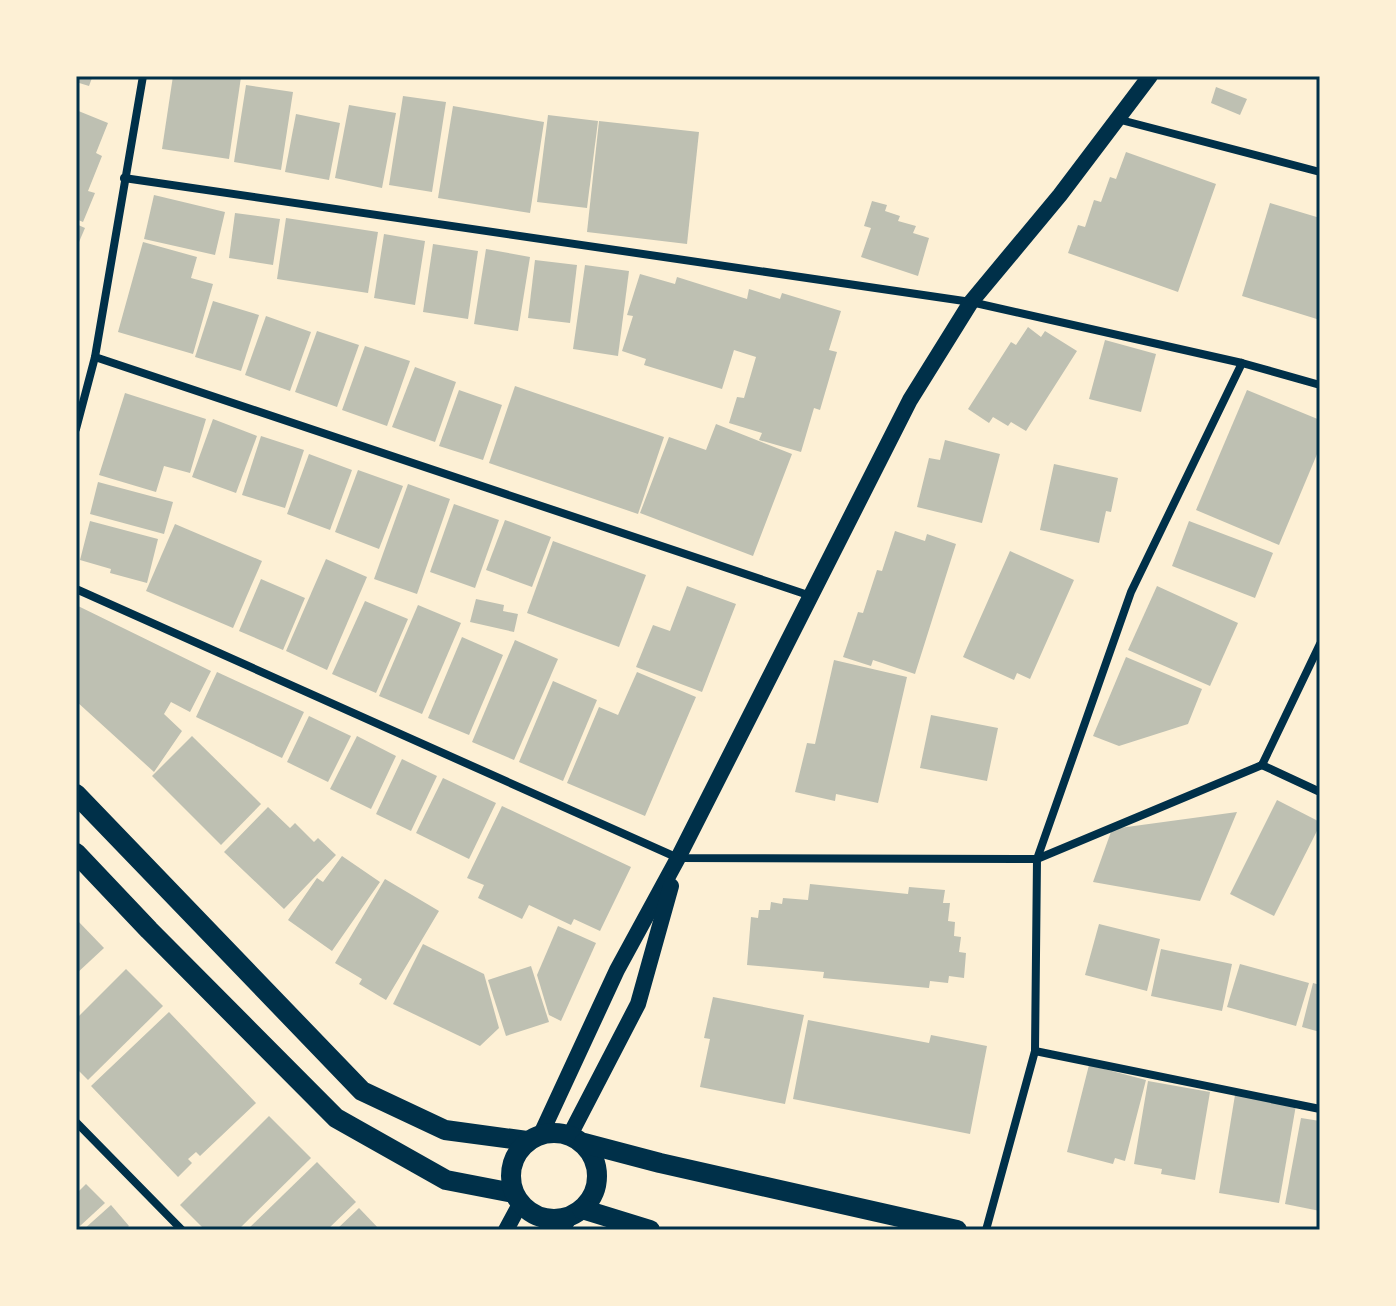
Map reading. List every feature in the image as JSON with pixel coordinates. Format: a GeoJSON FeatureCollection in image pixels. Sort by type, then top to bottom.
{"type":"FeatureCollection","features":[{"type":"Feature","properties":{"kind":"main road"},"geometry":{"type":"LineString","coordinates":[[650,1230],[572,1218],[544,1218],[531,1213],[517,1198],[510,1179],[511,1165],[517,1152],[534,1137],[910,400],[971,302],[1060,195],[1150,76]]}},
{"type":"Feature","properties":{"kind":"main road"},"geometry":{"type":"LineString","coordinates":[[76,794],[362,1091],[445,1130],[534,1137],[556,1132],[660,1163],[957,1230]]}},
{"type":"Feature","properties":{"kind":"main road"},"geometry":{"type":"LineString","coordinates":[[76,853],[336,1118],[446,1180],[517,1198]]}},
{"type":"Feature","properties":{"kind":"main road"},"geometry":{"type":"LineString","coordinates":[[577,1139],[638,1004],[678,858]]}},
{"type":"Feature","properties":{"kind":"main road"},"geometry":{"type":"LineString","coordinates":[[572,1218],[591,1198],[597,1170],[593,1156],[577,1139]]}},
{"type":"Feature","properties":{"kind":"main road"},"geometry":{"type":"LineString","coordinates":[[506,1230],[517,1198]]}},
{"type":"Feature","properties":{"kind":"street"},"geometry":{"type":"LineString","coordinates":[[76,429],[95,357],[143,76]]}},
{"type":"Feature","properties":{"kind":"street"},"geometry":{"type":"LineString","coordinates":[[1116,119],[1320,172]]}},
{"type":"Feature","properties":{"kind":"street"},"geometry":{"type":"LineString","coordinates":[[124,178],[971,302],[1242,363],[1320,385]]}},
{"type":"Feature","properties":{"kind":"street"},"geometry":{"type":"LineString","coordinates":[[95,357],[812,596]]}},
{"type":"Feature","properties":{"kind":"street"},"geometry":{"type":"LineString","coordinates":[[986,1230],[1035,1051],[1037,859],[1131,592],[1242,363]]}},
{"type":"Feature","properties":{"kind":"street"},"geometry":{"type":"LineString","coordinates":[[76,589],[678,858],[1037,859],[1262,765],[1320,644]]}},
{"type":"Feature","properties":{"kind":"street"},"geometry":{"type":"LineString","coordinates":[[1262,765],[1320,792]]}},
{"type":"Feature","properties":{"kind":"street"},"geometry":{"type":"LineString","coordinates":[[1035,1051],[1320,1109]]}},
{"type":"Feature","properties":{"kind":"street"},"geometry":{"type":"LineString","coordinates":[[76,1122],[182,1230]]}},
{"type":"Feature","properties":{"kind":"building"},"geometry":{"type":"Polygon","coordinates":[[[76,76],[92,78],[89,86],[76,82],[76,76]]]}},
{"type":"Feature","properties":{"kind":"building"},"geometry":{"type":"Polygon","coordinates":[[[173,76],[241,77],[229,159],[162,149],[173,76]]]}},
{"type":"Feature","properties":{"kind":"building"},"geometry":{"type":"Polygon","coordinates":[[[246,85],[293,92],[281,170],[234,162],[246,85]]]}},
{"type":"Feature","properties":{"kind":"building"},"geometry":{"type":"Polygon","coordinates":[[[1216,87],[1247,99],[1240,115],[1211,103],[1216,87]]]}},
{"type":"Feature","properties":{"kind":"building"},"geometry":{"type":"Polygon","coordinates":[[[403,96],[446,102],[432,192],[389,185],[403,96]]]}},
{"type":"Feature","properties":{"kind":"building"},"geometry":{"type":"Polygon","coordinates":[[[349,105],[396,113],[382,188],[335,178],[349,105]]]}},
{"type":"Feature","properties":{"kind":"building"},"geometry":{"type":"Polygon","coordinates":[[[453,106],[544,122],[530,213],[438,198],[453,106]]]}},
{"type":"Feature","properties":{"kind":"building"},"geometry":{"type":"Polygon","coordinates":[[[76,110],[108,123],[96,153],[102,156],[88,191],[95,193],[83,222],[76,219],[76,110]]]}},
{"type":"Feature","properties":{"kind":"building"},"geometry":{"type":"Polygon","coordinates":[[[296,114],[340,123],[329,180],[285,172],[296,114]]]}},
{"type":"Feature","properties":{"kind":"building"},"geometry":{"type":"Polygon","coordinates":[[[548,115],[598,121],[587,208],[537,202],[548,115]]]}},
{"type":"Feature","properties":{"kind":"building"},"geometry":{"type":"Polygon","coordinates":[[[599,121],[699,132],[687,244],[587,232],[599,121]]]}},
{"type":"Feature","properties":{"kind":"building"},"geometry":{"type":"Polygon","coordinates":[[[1126,152],[1216,184],[1178,292],[1068,253],[1078,225],[1085,227],[1094,200],[1101,202],[1110,177],[1116,179],[1126,152]]]}},
{"type":"Feature","properties":{"kind":"building"},"geometry":{"type":"Polygon","coordinates":[[[154,195],[225,212],[215,255],[144,239],[154,195]]]}},
{"type":"Feature","properties":{"kind":"building"},"geometry":{"type":"Polygon","coordinates":[[[872,201],[887,205],[885,211],[900,216],[898,221],[916,226],[913,233],[929,238],[918,276],[861,257],[871,228],[864,226],[872,201]]]}},
{"type":"Feature","properties":{"kind":"building"},"geometry":{"type":"Polygon","coordinates":[[[1270,203],[1320,218],[1320,320],[1242,296],[1270,203]]]}},
{"type":"Feature","properties":{"kind":"building"},"geometry":{"type":"Polygon","coordinates":[[[235,213],[280,219],[273,265],[229,258],[235,213]]]}},
{"type":"Feature","properties":{"kind":"building"},"geometry":{"type":"Polygon","coordinates":[[[286,218],[378,232],[368,293],[277,279],[286,218]]]}},
{"type":"Feature","properties":{"kind":"building"},"geometry":{"type":"Polygon","coordinates":[[[76,224],[85,228],[76,249],[76,224]]]}},
{"type":"Feature","properties":{"kind":"building"},"geometry":{"type":"Polygon","coordinates":[[[384,234],[425,241],[415,305],[374,298],[384,234]]]}},
{"type":"Feature","properties":{"kind":"building"},"geometry":{"type":"Polygon","coordinates":[[[143,242],[197,257],[191,278],[213,284],[193,354],[118,332],[143,242]]]}},
{"type":"Feature","properties":{"kind":"building"},"geometry":{"type":"Polygon","coordinates":[[[433,244],[478,251],[468,319],[423,312],[433,244]]]}},
{"type":"Feature","properties":{"kind":"building"},"geometry":{"type":"Polygon","coordinates":[[[486,249],[530,257],[518,331],[474,324],[486,249]]]}},
{"type":"Feature","properties":{"kind":"building"},"geometry":{"type":"Polygon","coordinates":[[[535,260],[577,265],[570,323],[528,318],[535,260]]]}},
{"type":"Feature","properties":{"kind":"building"},"geometry":{"type":"Polygon","coordinates":[[[585,265],[629,271],[618,356],[573,349],[585,265]]]}},
{"type":"Feature","properties":{"kind":"building"},"geometry":{"type":"Polygon","coordinates":[[[640,274],[675,284],[677,277],[747,299],[749,289],[780,299],[782,293],[841,311],[829,350],[837,352],[820,410],[814,408],[801,452],[759,440],[762,433],[729,423],[737,397],[744,398],[756,357],[734,350],[722,389],[644,365],[646,359],[622,351],[633,316],[627,315],[640,274]]]}},
{"type":"Feature","properties":{"kind":"building"},"geometry":{"type":"Polygon","coordinates":[[[213,301],[259,315],[241,371],[195,357],[213,301]]]}},
{"type":"Feature","properties":{"kind":"building"},"geometry":{"type":"Polygon","coordinates":[[[266,316],[311,332],[290,391],[245,375],[266,316]]]}},
{"type":"Feature","properties":{"kind":"building"},"geometry":{"type":"Polygon","coordinates":[[[1028,327],[1041,337],[1045,331],[1077,351],[1026,431],[1011,422],[1008,426],[993,417],[989,423],[968,409],[1011,342],[1016,345],[1028,327]]]}},
{"type":"Feature","properties":{"kind":"building"},"geometry":{"type":"Polygon","coordinates":[[[317,331],[359,345],[337,407],[295,392],[317,331]]]}},
{"type":"Feature","properties":{"kind":"building"},"geometry":{"type":"Polygon","coordinates":[[[1105,340],[1156,354],[1141,412],[1089,399],[1105,340]]]}},
{"type":"Feature","properties":{"kind":"building"},"geometry":{"type":"Polygon","coordinates":[[[365,346],[410,361],[387,426],[342,410],[365,346]]]}},
{"type":"Feature","properties":{"kind":"building"},"geometry":{"type":"Polygon","coordinates":[[[415,367],[456,382],[435,442],[392,427],[415,367]]]}},
{"type":"Feature","properties":{"kind":"building"},"geometry":{"type":"Polygon","coordinates":[[[515,386],[664,437],[638,514],[489,463],[515,386]]]}},
{"type":"Feature","properties":{"kind":"building"},"geometry":{"type":"Polygon","coordinates":[[[459,390],[502,405],[483,460],[439,446],[459,390]]]}},
{"type":"Feature","properties":{"kind":"building"},"geometry":{"type":"Polygon","coordinates":[[[1247,390],[1320,420],[1320,447],[1279,545],[1196,510],[1247,390]]]}},
{"type":"Feature","properties":{"kind":"building"},"geometry":{"type":"Polygon","coordinates":[[[125,393],[206,419],[190,473],[164,466],[156,492],[99,475],[125,393]]]}},
{"type":"Feature","properties":{"kind":"building"},"geometry":{"type":"Polygon","coordinates":[[[213,419],[257,436],[236,493],[192,477],[213,419]]]}},
{"type":"Feature","properties":{"kind":"building"},"geometry":{"type":"Polygon","coordinates":[[[716,424],[792,454],[753,556],[640,513],[669,437],[706,450],[716,424]]]}},
{"type":"Feature","properties":{"kind":"building"},"geometry":{"type":"Polygon","coordinates":[[[261,436],[304,450],[285,508],[242,495],[261,436]]]}},
{"type":"Feature","properties":{"kind":"building"},"geometry":{"type":"Polygon","coordinates":[[[945,440],[1000,454],[982,523],[917,507],[929,458],[940,460],[945,440]]]}},
{"type":"Feature","properties":{"kind":"building"},"geometry":{"type":"Polygon","coordinates":[[[309,454],[352,470],[330,530],[287,514],[309,454]]]}},
{"type":"Feature","properties":{"kind":"building"},"geometry":{"type":"Polygon","coordinates":[[[1054,464],[1118,478],[1111,512],[1106,511],[1099,543],[1040,530],[1054,464]]]}},
{"type":"Feature","properties":{"kind":"building"},"geometry":{"type":"Polygon","coordinates":[[[358,470],[403,486],[379,549],[335,532],[358,470]]]}},
{"type":"Feature","properties":{"kind":"building"},"geometry":{"type":"Polygon","coordinates":[[[98,482],[173,502],[164,534],[90,514],[98,482]]]}},
{"type":"Feature","properties":{"kind":"building"},"geometry":{"type":"Polygon","coordinates":[[[408,484],[450,499],[417,594],[374,579],[408,484]]]}},
{"type":"Feature","properties":{"kind":"building"},"geometry":{"type":"Polygon","coordinates":[[[454,504],[499,520],[475,588],[430,572],[454,504]]]}},
{"type":"Feature","properties":{"kind":"building"},"geometry":{"type":"Polygon","coordinates":[[[505,520],[551,537],[532,587],[486,570],[505,520]]]}},
{"type":"Feature","properties":{"kind":"building"},"geometry":{"type":"Polygon","coordinates":[[[90,521],[158,539],[147,583],[110,573],[111,569],[80,560],[90,521]]]}},
{"type":"Feature","properties":{"kind":"building"},"geometry":{"type":"Polygon","coordinates":[[[1189,521],[1273,553],[1255,598],[1172,566],[1189,521]]]}},
{"type":"Feature","properties":{"kind":"building"},"geometry":{"type":"Polygon","coordinates":[[[175,524],[262,561],[233,628],[146,591],[175,524]]]}},
{"type":"Feature","properties":{"kind":"building"},"geometry":{"type":"Polygon","coordinates":[[[895,531],[925,541],[927,534],[956,544],[915,674],[873,660],[871,666],[843,657],[858,612],[863,613],[877,570],[882,571],[895,531]]]}},
{"type":"Feature","properties":{"kind":"building"},"geometry":{"type":"Polygon","coordinates":[[[553,541],[646,575],[619,647],[527,613],[553,541]]]}},
{"type":"Feature","properties":{"kind":"building"},"geometry":{"type":"Polygon","coordinates":[[[1010,551],[1074,580],[1030,679],[1017,673],[1014,680],[963,657],[1010,551]]]}},
{"type":"Feature","properties":{"kind":"building"},"geometry":{"type":"Polygon","coordinates":[[[326,559],[367,577],[327,670],[286,651],[326,559]]]}},
{"type":"Feature","properties":{"kind":"building"},"geometry":{"type":"Polygon","coordinates":[[[261,579],[305,598],[283,650],[239,631],[261,579]]]}},
{"type":"Feature","properties":{"kind":"building"},"geometry":{"type":"Polygon","coordinates":[[[687,586],[736,604],[702,692],[636,667],[653,625],[670,631],[687,586]]]}},
{"type":"Feature","properties":{"kind":"building"},"geometry":{"type":"Polygon","coordinates":[[[1157,586],[1238,623],[1210,686],[1128,650],[1157,586]]]}},
{"type":"Feature","properties":{"kind":"building"},"geometry":{"type":"Polygon","coordinates":[[[476,599],[504,605],[503,611],[518,614],[514,632],[470,622],[476,599]]]}},
{"type":"Feature","properties":{"kind":"building"},"geometry":{"type":"Polygon","coordinates":[[[365,601],[408,619],[376,693],[332,674],[365,601]]]}},
{"type":"Feature","properties":{"kind":"building"},"geometry":{"type":"Polygon","coordinates":[[[76,605],[211,671],[190,712],[171,702],[164,714],[182,731],[154,772],[76,701],[76,605]]]}},
{"type":"Feature","properties":{"kind":"building"},"geometry":{"type":"Polygon","coordinates":[[[418,605],[461,623],[422,714],[379,696],[418,605]]]}},
{"type":"Feature","properties":{"kind":"building"},"geometry":{"type":"Polygon","coordinates":[[[462,637],[503,655],[469,735],[428,718],[462,637]]]}},
{"type":"Feature","properties":{"kind":"building"},"geometry":{"type":"Polygon","coordinates":[[[515,640],[558,659],[514,760],[472,742],[515,640]]]}},
{"type":"Feature","properties":{"kind":"building"},"geometry":{"type":"Polygon","coordinates":[[[1126,657],[1202,689],[1188,724],[1119,746],[1093,736],[1126,657]]]}},
{"type":"Feature","properties":{"kind":"building"},"geometry":{"type":"Polygon","coordinates":[[[834,660],[907,677],[878,803],[836,794],[835,801],[795,792],[807,743],[815,744],[834,660]]]}},
{"type":"Feature","properties":{"kind":"building"},"geometry":{"type":"Polygon","coordinates":[[[217,672],[304,712],[282,758],[196,717],[217,672]]]}},
{"type":"Feature","properties":{"kind":"building"},"geometry":{"type":"Polygon","coordinates":[[[637,672],[696,697],[645,816],[567,783],[599,707],[618,715],[637,672]]]}},
{"type":"Feature","properties":{"kind":"building"},"geometry":{"type":"Polygon","coordinates":[[[553,681],[597,700],[563,781],[519,762],[553,681]]]}},
{"type":"Feature","properties":{"kind":"building"},"geometry":{"type":"Polygon","coordinates":[[[931,715],[998,728],[987,781],[920,768],[931,715]]]}},
{"type":"Feature","properties":{"kind":"building"},"geometry":{"type":"Polygon","coordinates":[[[309,716],[351,736],[328,782],[287,762],[309,716]]]}},
{"type":"Feature","properties":{"kind":"building"},"geometry":{"type":"Polygon","coordinates":[[[192,736],[261,804],[221,845],[152,776],[192,736]]]}},
{"type":"Feature","properties":{"kind":"building"},"geometry":{"type":"Polygon","coordinates":[[[357,736],[396,756],[371,809],[330,789],[357,736]]]}},
{"type":"Feature","properties":{"kind":"building"},"geometry":{"type":"Polygon","coordinates":[[[402,759],[437,776],[411,831],[376,814],[402,759]]]}},
{"type":"Feature","properties":{"kind":"building"},"geometry":{"type":"Polygon","coordinates":[[[443,778],[496,803],[469,859],[416,833],[443,778]]]}},
{"type":"Feature","properties":{"kind":"building"},"geometry":{"type":"Polygon","coordinates":[[[1277,800],[1320,822],[1320,825],[1274,916],[1230,894],[1277,800]]]}},
{"type":"Feature","properties":{"kind":"building"},"geometry":{"type":"Polygon","coordinates":[[[502,806],[631,867],[600,931],[574,919],[571,925],[529,905],[522,919],[478,898],[484,885],[467,878],[502,806]]]}},
{"type":"Feature","properties":{"kind":"building"},"geometry":{"type":"Polygon","coordinates":[[[268,807],[290,828],[295,823],[314,842],[318,838],[336,855],[284,909],[224,852],[268,807]]]}},
{"type":"Feature","properties":{"kind":"building"},"geometry":{"type":"Polygon","coordinates":[[[1237,812],[1200,901],[1093,882],[1112,829],[1237,812]]]}},
{"type":"Feature","properties":{"kind":"building"},"geometry":{"type":"Polygon","coordinates":[[[342,856],[380,882],[332,951],[288,920],[317,878],[323,882],[342,856]]]}},
{"type":"Feature","properties":{"kind":"building"},"geometry":{"type":"Polygon","coordinates":[[[385,879],[439,911],[386,1000],[359,984],[362,979],[335,963],[385,879]]]}},
{"type":"Feature","properties":{"kind":"building"},"geometry":{"type":"Polygon","coordinates":[[[810,884],[908,894],[909,887],[945,890],[943,903],[950,903],[948,921],[955,922],[954,936],[961,937],[959,952],[966,953],[964,978],[949,976],[948,983],[930,981],[929,988],[823,978],[824,972],[747,965],[751,917],[758,918],[759,910],[770,910],[771,902],[782,904],[783,898],[808,900],[810,884]]]}},
{"type":"Feature","properties":{"kind":"building"},"geometry":{"type":"Polygon","coordinates":[[[76,919],[104,948],[76,974],[76,919]]]}},
{"type":"Feature","properties":{"kind":"building"},"geometry":{"type":"Polygon","coordinates":[[[1099,924],[1160,939],[1147,991],[1085,975],[1099,924]]]}},
{"type":"Feature","properties":{"kind":"building"},"geometry":{"type":"Polygon","coordinates":[[[558,926],[596,943],[561,1021],[549,1015],[537,975],[558,926]]]}},
{"type":"Feature","properties":{"kind":"building"},"geometry":{"type":"Polygon","coordinates":[[[423,944],[484,974],[499,1028],[480,1046],[393,1004],[423,944]]]}},
{"type":"Feature","properties":{"kind":"building"},"geometry":{"type":"Polygon","coordinates":[[[1161,949],[1232,964],[1222,1011],[1151,996],[1161,949]]]}},
{"type":"Feature","properties":{"kind":"building"},"geometry":{"type":"Polygon","coordinates":[[[1240,964],[1309,983],[1296,1026],[1227,1007],[1240,964]]]}},
{"type":"Feature","properties":{"kind":"building"},"geometry":{"type":"Polygon","coordinates":[[[531,966],[549,1022],[506,1036],[488,980],[531,966]]]}},
{"type":"Feature","properties":{"kind":"building"},"geometry":{"type":"Polygon","coordinates":[[[126,969],[163,1006],[88,1080],[76,1068],[76,1019],[126,969]]]}},
{"type":"Feature","properties":{"kind":"building"},"geometry":{"type":"Polygon","coordinates":[[[1313,983],[1320,985],[1320,1032],[1302,1027],[1313,983]]]}},
{"type":"Feature","properties":{"kind":"building"},"geometry":{"type":"Polygon","coordinates":[[[713,997],[804,1015],[785,1104],[700,1087],[710,1039],[704,1038],[713,997]]]}},
{"type":"Feature","properties":{"kind":"building"},"geometry":{"type":"Polygon","coordinates":[[[169,1012],[256,1103],[200,1156],[196,1152],[188,1159],[192,1163],[178,1177],[91,1086],[169,1012]]]}},
{"type":"Feature","properties":{"kind":"building"},"geometry":{"type":"Polygon","coordinates":[[[808,1020],[929,1043],[931,1035],[987,1046],[970,1134],[793,1099],[808,1020]]]}},
{"type":"Feature","properties":{"kind":"building"},"geometry":{"type":"Polygon","coordinates":[[[1089,1065],[1146,1080],[1125,1161],[1115,1158],[1113,1164],[1067,1152],[1089,1065]]]}},
{"type":"Feature","properties":{"kind":"building"},"geometry":{"type":"Polygon","coordinates":[[[1148,1081],[1210,1092],[1195,1180],[1161,1174],[1162,1169],[1134,1164],[1148,1081]]]}},
{"type":"Feature","properties":{"kind":"building"},"geometry":{"type":"Polygon","coordinates":[[[1235,1095],[1296,1105],[1279,1203],[1219,1193],[1235,1095]]]}},
{"type":"Feature","properties":{"kind":"building"},"geometry":{"type":"Polygon","coordinates":[[[269,1116],[311,1158],[238,1230],[205,1230],[180,1205],[269,1116]]]}},
{"type":"Feature","properties":{"kind":"building"},"geometry":{"type":"Polygon","coordinates":[[[1301,1118],[1320,1121],[1320,1211],[1285,1204],[1301,1118]]]}},
{"type":"Feature","properties":{"kind":"building"},"geometry":{"type":"Polygon","coordinates":[[[317,1162],[356,1202],[327,1230],[247,1230],[317,1162]]]}},
{"type":"Feature","properties":{"kind":"building"},"geometry":{"type":"Polygon","coordinates":[[[86,1184],[105,1203],[80,1226],[76,1222],[76,1194],[86,1184]]]}},
{"type":"Feature","properties":{"kind":"building"},"geometry":{"type":"Polygon","coordinates":[[[111,1205],[129,1226],[125,1230],[83,1230],[111,1205]]]}},
{"type":"Feature","properties":{"kind":"building"},"geometry":{"type":"Polygon","coordinates":[[[359,1208],[380,1230],[336,1230],[359,1208]]]}}]}
